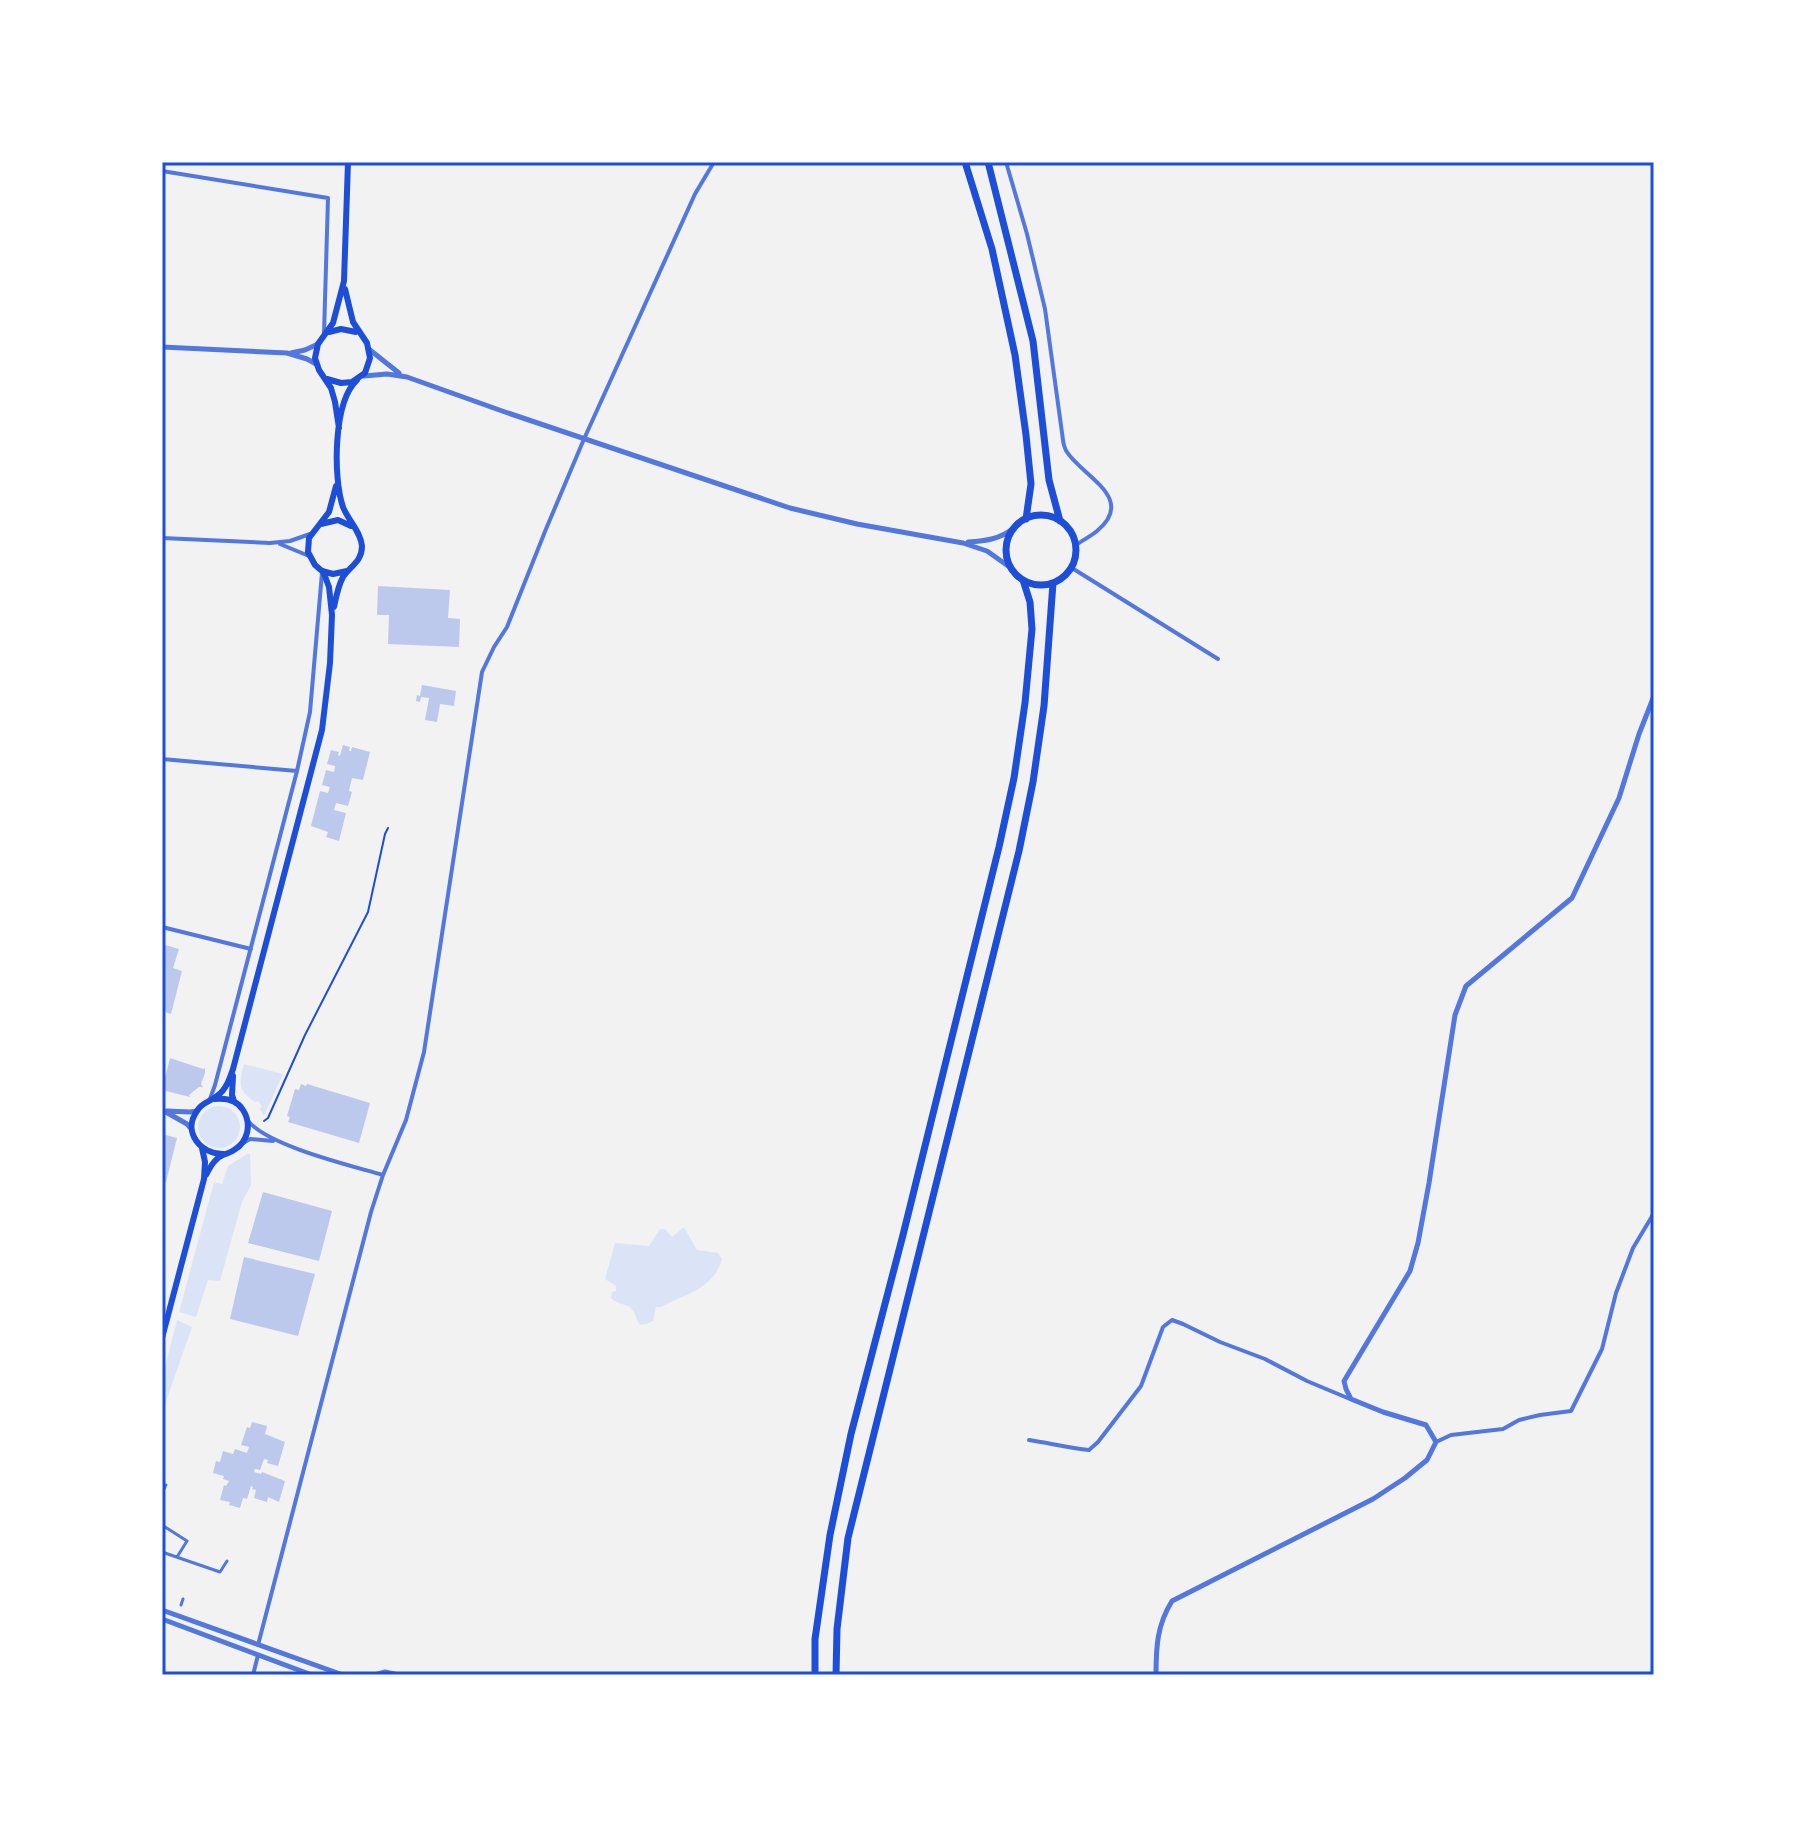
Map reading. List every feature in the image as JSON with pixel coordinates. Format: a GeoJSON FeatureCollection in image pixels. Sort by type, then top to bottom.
{"type":"FeatureCollection","features":[{"type":"Feature","properties":{"kind":"main road"},"geometry":{"type":"LineString","coordinates":[[332,615],[338,589],[361,553],[361,540],[341,500],[339,428],[335,402],[317,365],[316,351],[337,314],[344,281],[348,162]]}},
{"type":"Feature","properties":{"kind":"main road"},"geometry":{"type":"LineString","coordinates":[[965,162],[992,249],[1015,355],[1031,484],[1026,519]]}},
{"type":"Feature","properties":{"kind":"main road"},"geometry":{"type":"LineString","coordinates":[[988,162],[1033,341],[1049,480],[1060,521]]}},
{"type":"Feature","properties":{"kind":"main road"},"geometry":{"type":"LineString","coordinates":[[339,428],[344,403],[350,388],[368,366],[370,350],[351,315],[344,281]]}},
{"type":"Feature","properties":{"kind":"main road"},"geometry":{"type":"LineString","coordinates":[[324,336],[336,329],[347,329],[362,337]]}},
{"type":"Feature","properties":{"kind":"main road"},"geometry":{"type":"LineString","coordinates":[[325,378],[341,383],[358,379]]}},
{"type":"Feature","properties":{"kind":"main road"},"geometry":{"type":"LineString","coordinates":[[338,473],[329,512],[311,534],[308,543],[310,557],[323,571],[333,574],[347,571]]}},
{"type":"Feature","properties":{"kind":"main road"},"geometry":{"type":"LineString","coordinates":[[1043,515],[1060,521],[1068,527],[1076,545],[1072,568],[1053,583],[1032,584],[1023,580],[1011,568],[1006,548],[1014,528],[1026,519],[1043,515]]}},
{"type":"Feature","properties":{"kind":"main road"},"geometry":{"type":"LineString","coordinates":[[321,524],[338,520],[354,528]]}},
{"type":"Feature","properties":{"kind":"main road"},"geometry":{"type":"LineString","coordinates":[[224,1154],[213,1153],[197,1143],[192,1120],[197,1111],[220,1095],[233,1069],[322,730],[332,615],[329,587],[323,571]]}},
{"type":"Feature","properties":{"kind":"main road"},"geometry":{"type":"LineString","coordinates":[[815,1675],[815,1639],[830,1535],[851,1434],[911,1205],[1014,778],[1032,629],[1030,602],[1023,580]]}},
{"type":"Feature","properties":{"kind":"main road"},"geometry":{"type":"LineString","coordinates":[[836,1675],[837,1629],[848,1538],[1015,866],[1033,782],[1044,706],[1053,583]]}},
{"type":"Feature","properties":{"kind":"main road"},"geometry":{"type":"LineString","coordinates":[[204,1178],[216,1159],[242,1144],[248,1129],[244,1111],[232,1095],[233,1069]]}},
{"type":"Feature","properties":{"kind":"main road"},"geometry":{"type":"LineString","coordinates":[[211,1100],[225,1098],[235,1102]]}},
{"type":"Feature","properties":{"kind":"main road"},"geometry":{"type":"LineString","coordinates":[[162,1338],[204,1178],[202,1148]]}},
{"type":"Feature","properties":{"kind":"street"},"geometry":{"type":"LineString","coordinates":[[258,1645],[371,1212],[406,1120],[424,1052],[482,672],[507,627],[584,439],[695,194],[714,162]]}},
{"type":"Feature","properties":{"kind":"street"},"geometry":{"type":"LineString","coordinates":[[1006,162],[1045,309],[1066,451],[1105,489],[1110,499],[1111,514],[1100,530],[1076,545]]}},
{"type":"Feature","properties":{"kind":"street"},"geometry":{"type":"LineString","coordinates":[[162,171],[328,198],[324,336]]}},
{"type":"Feature","properties":{"kind":"street"},"geometry":{"type":"LineString","coordinates":[[162,347],[287,353],[318,344]]}},
{"type":"Feature","properties":{"kind":"street"},"geometry":{"type":"LineString","coordinates":[[370,350],[388,367],[407,377],[584,439],[790,508],[963,543],[987,551],[1011,568]]}},
{"type":"Feature","properties":{"kind":"street"},"geometry":{"type":"LineString","coordinates":[[287,353],[317,365]]}},
{"type":"Feature","properties":{"kind":"street"},"geometry":{"type":"LineString","coordinates":[[358,379],[373,374],[407,377]]}},
{"type":"Feature","properties":{"kind":"street"},"geometry":{"type":"LineString","coordinates":[[963,543],[1005,536],[1014,528]]}},
{"type":"Feature","properties":{"kind":"street"},"geometry":{"type":"LineString","coordinates":[[162,538],[270,543],[311,534]]}},
{"type":"Feature","properties":{"kind":"street"},"geometry":{"type":"LineString","coordinates":[[270,543],[290,547],[310,557]]}},
{"type":"Feature","properties":{"kind":"street"},"geometry":{"type":"LineString","coordinates":[[1072,568],[1218,659]]}},
{"type":"Feature","properties":{"kind":"street"},"geometry":{"type":"LineString","coordinates":[[211,1100],[310,712],[323,571]]}},
{"type":"Feature","properties":{"kind":"street"},"geometry":{"type":"LineString","coordinates":[[1351,1399],[1344,1381],[1410,1271],[1418,1243],[1455,1015],[1466,986],[1572,898],[1619,798],[1654,696]]}},
{"type":"Feature","properties":{"kind":"street"},"geometry":{"type":"LineString","coordinates":[[162,759],[297,771]]}},
{"type":"Feature","properties":{"kind":"street"},"geometry":{"type":"LineString","coordinates":[[162,927],[251,949]]}},
{"type":"Feature","properties":{"kind":"street"},"geometry":{"type":"LineString","coordinates":[[163,1110],[197,1111]]}},
{"type":"Feature","properties":{"kind":"street"},"geometry":{"type":"LineString","coordinates":[[163,1110],[192,1130]]}},
{"type":"Feature","properties":{"kind":"street"},"geometry":{"type":"LineString","coordinates":[[247,1119],[254,1127],[279,1142]]}},
{"type":"Feature","properties":{"kind":"street"},"geometry":{"type":"LineString","coordinates":[[242,1144],[250,1139],[279,1142],[383,1175]]}},
{"type":"Feature","properties":{"kind":"street"},"geometry":{"type":"LineString","coordinates":[[1156,1675],[1156,1643],[1161,1621],[1172,1601],[1373,1499],[1427,1460],[1436,1442],[1451,1435],[1503,1429],[1519,1420],[1571,1411],[1602,1349],[1616,1293],[1633,1248],[1654,1213]]}},
{"type":"Feature","properties":{"kind":"street"},"geometry":{"type":"LineString","coordinates":[[1029,1440],[1089,1450],[1141,1386],[1163,1327],[1172,1320],[1265,1359],[1317,1386],[1426,1425],[1436,1442]]}},
{"type":"Feature","properties":{"kind":"street"},"geometry":{"type":"LineString","coordinates":[[162,1492],[166,1485]]}},
{"type":"Feature","properties":{"kind":"street"},"geometry":{"type":"LineString","coordinates":[[162,1525],[187,1541],[177,1557]]}},
{"type":"Feature","properties":{"kind":"street"},"geometry":{"type":"LineString","coordinates":[[162,1552],[195,1566],[220,1572],[227,1561]]}},
{"type":"Feature","properties":{"kind":"street"},"geometry":{"type":"LineString","coordinates":[[181,1605],[183,1599]]}},
{"type":"Feature","properties":{"kind":"street"},"geometry":{"type":"LineString","coordinates":[[162,1610],[343,1675]]}},
{"type":"Feature","properties":{"kind":"street"},"geometry":{"type":"LineString","coordinates":[[162,1619],[312,1675]]}},
{"type":"Feature","properties":{"kind":"street"},"geometry":{"type":"LineString","coordinates":[[253,1675],[258,1655]]}},
{"type":"Feature","properties":{"kind":"street"},"geometry":{"type":"LineString","coordinates":[[375,1675],[385,1672],[399,1675]]}},
{"type":"Feature","properties":{"kind":"path"},"geometry":{"type":"LineString","coordinates":[[264,1121],[368,912],[388,828]]}},
{"type":"Feature","properties":{"kind":"shaded area"},"geometry":{"type":"Polygon","coordinates":[[[244,1064],[283,1074],[264,1116],[258,1101],[255,1102],[242,1090],[244,1064]]]}},
{"type":"Feature","properties":{"kind":"shaded area"},"geometry":{"type":"Polygon","coordinates":[[[219,1106],[234,1112],[240,1127],[234,1142],[219,1148],[204,1142],[198,1127],[204,1112],[219,1106]]]}},
{"type":"Feature","properties":{"kind":"shaded area"},"geometry":{"type":"Polygon","coordinates":[[[250,1154],[251,1185],[242,1202],[220,1281],[208,1280],[196,1317],[179,1312],[214,1182],[222,1184],[228,1166],[250,1154]]]}},
{"type":"Feature","properties":{"kind":"shaded area"},"geometry":{"type":"Polygon","coordinates":[[[684,1227],[697,1250],[718,1253],[722,1259],[718,1269],[698,1289],[656,1307],[653,1321],[640,1325],[632,1309],[611,1298],[616,1286],[605,1279],[615,1243],[649,1246],[660,1229],[665,1229],[672,1237],[684,1227]]]}},
{"type":"Feature","properties":{"kind":"shaded area"},"geometry":{"type":"Polygon","coordinates":[[[177,1320],[192,1327],[162,1413],[162,1378],[177,1320]]]}},
{"type":"Feature","properties":{"kind":"building"},"geometry":{"type":"Polygon","coordinates":[[[378,586],[450,590],[448,618],[460,619],[459,647],[388,644],[389,615],[377,615],[378,586]]]}},
{"type":"Feature","properties":{"kind":"building"},"geometry":{"type":"Polygon","coordinates":[[[422,685],[456,691],[454,706],[440,704],[437,722],[425,720],[429,698],[421,697],[420,702],[416,701],[422,685]]]}},
{"type":"Feature","properties":{"kind":"building"},"geometry":{"type":"Polygon","coordinates":[[[343,745],[350,747],[349,751],[352,747],[370,752],[363,780],[352,778],[348,806],[336,803],[334,810],[346,813],[339,841],[326,837],[328,832],[311,826],[320,791],[328,793],[330,787],[322,785],[326,770],[334,772],[335,766],[327,764],[331,750],[339,752],[340,756],[343,745]]]}},
{"type":"Feature","properties":{"kind":"building"},"geometry":{"type":"Polygon","coordinates":[[[162,944],[179,949],[173,968],[182,971],[171,1014],[162,1011],[162,944]]]}},
{"type":"Feature","properties":{"kind":"building"},"geometry":{"type":"Polygon","coordinates":[[[170,1058],[205,1068],[203,1087],[199,1087],[190,1097],[162,1090],[170,1058]]]}},
{"type":"Feature","properties":{"kind":"building"},"geometry":{"type":"Polygon","coordinates":[[[301,1084],[370,1103],[359,1143],[288,1122],[295,1089],[299,1090],[301,1084]]]}},
{"type":"Feature","properties":{"kind":"building"},"geometry":{"type":"Polygon","coordinates":[[[162,1134],[177,1138],[166,1182],[162,1181],[162,1134]]]}},
{"type":"Feature","properties":{"kind":"building"},"geometry":{"type":"Polygon","coordinates":[[[263,1192],[332,1211],[319,1261],[248,1243],[263,1192]]]}},
{"type":"Feature","properties":{"kind":"building"},"geometry":{"type":"Polygon","coordinates":[[[244,1257],[315,1274],[298,1336],[230,1319],[244,1257]]]}},
{"type":"Feature","properties":{"kind":"building"},"geometry":{"type":"Polygon","coordinates":[[[252,1422],[267,1426],[265,1434],[285,1442],[278,1466],[264,1459],[260,1470],[255,1469],[254,1472],[285,1481],[279,1502],[268,1497],[267,1502],[254,1498],[256,1490],[251,1486],[240,1508],[220,1500],[224,1485],[229,1481],[213,1473],[223,1451],[233,1454],[235,1449],[247,1453],[249,1447],[241,1445],[252,1422]]]}}]}
